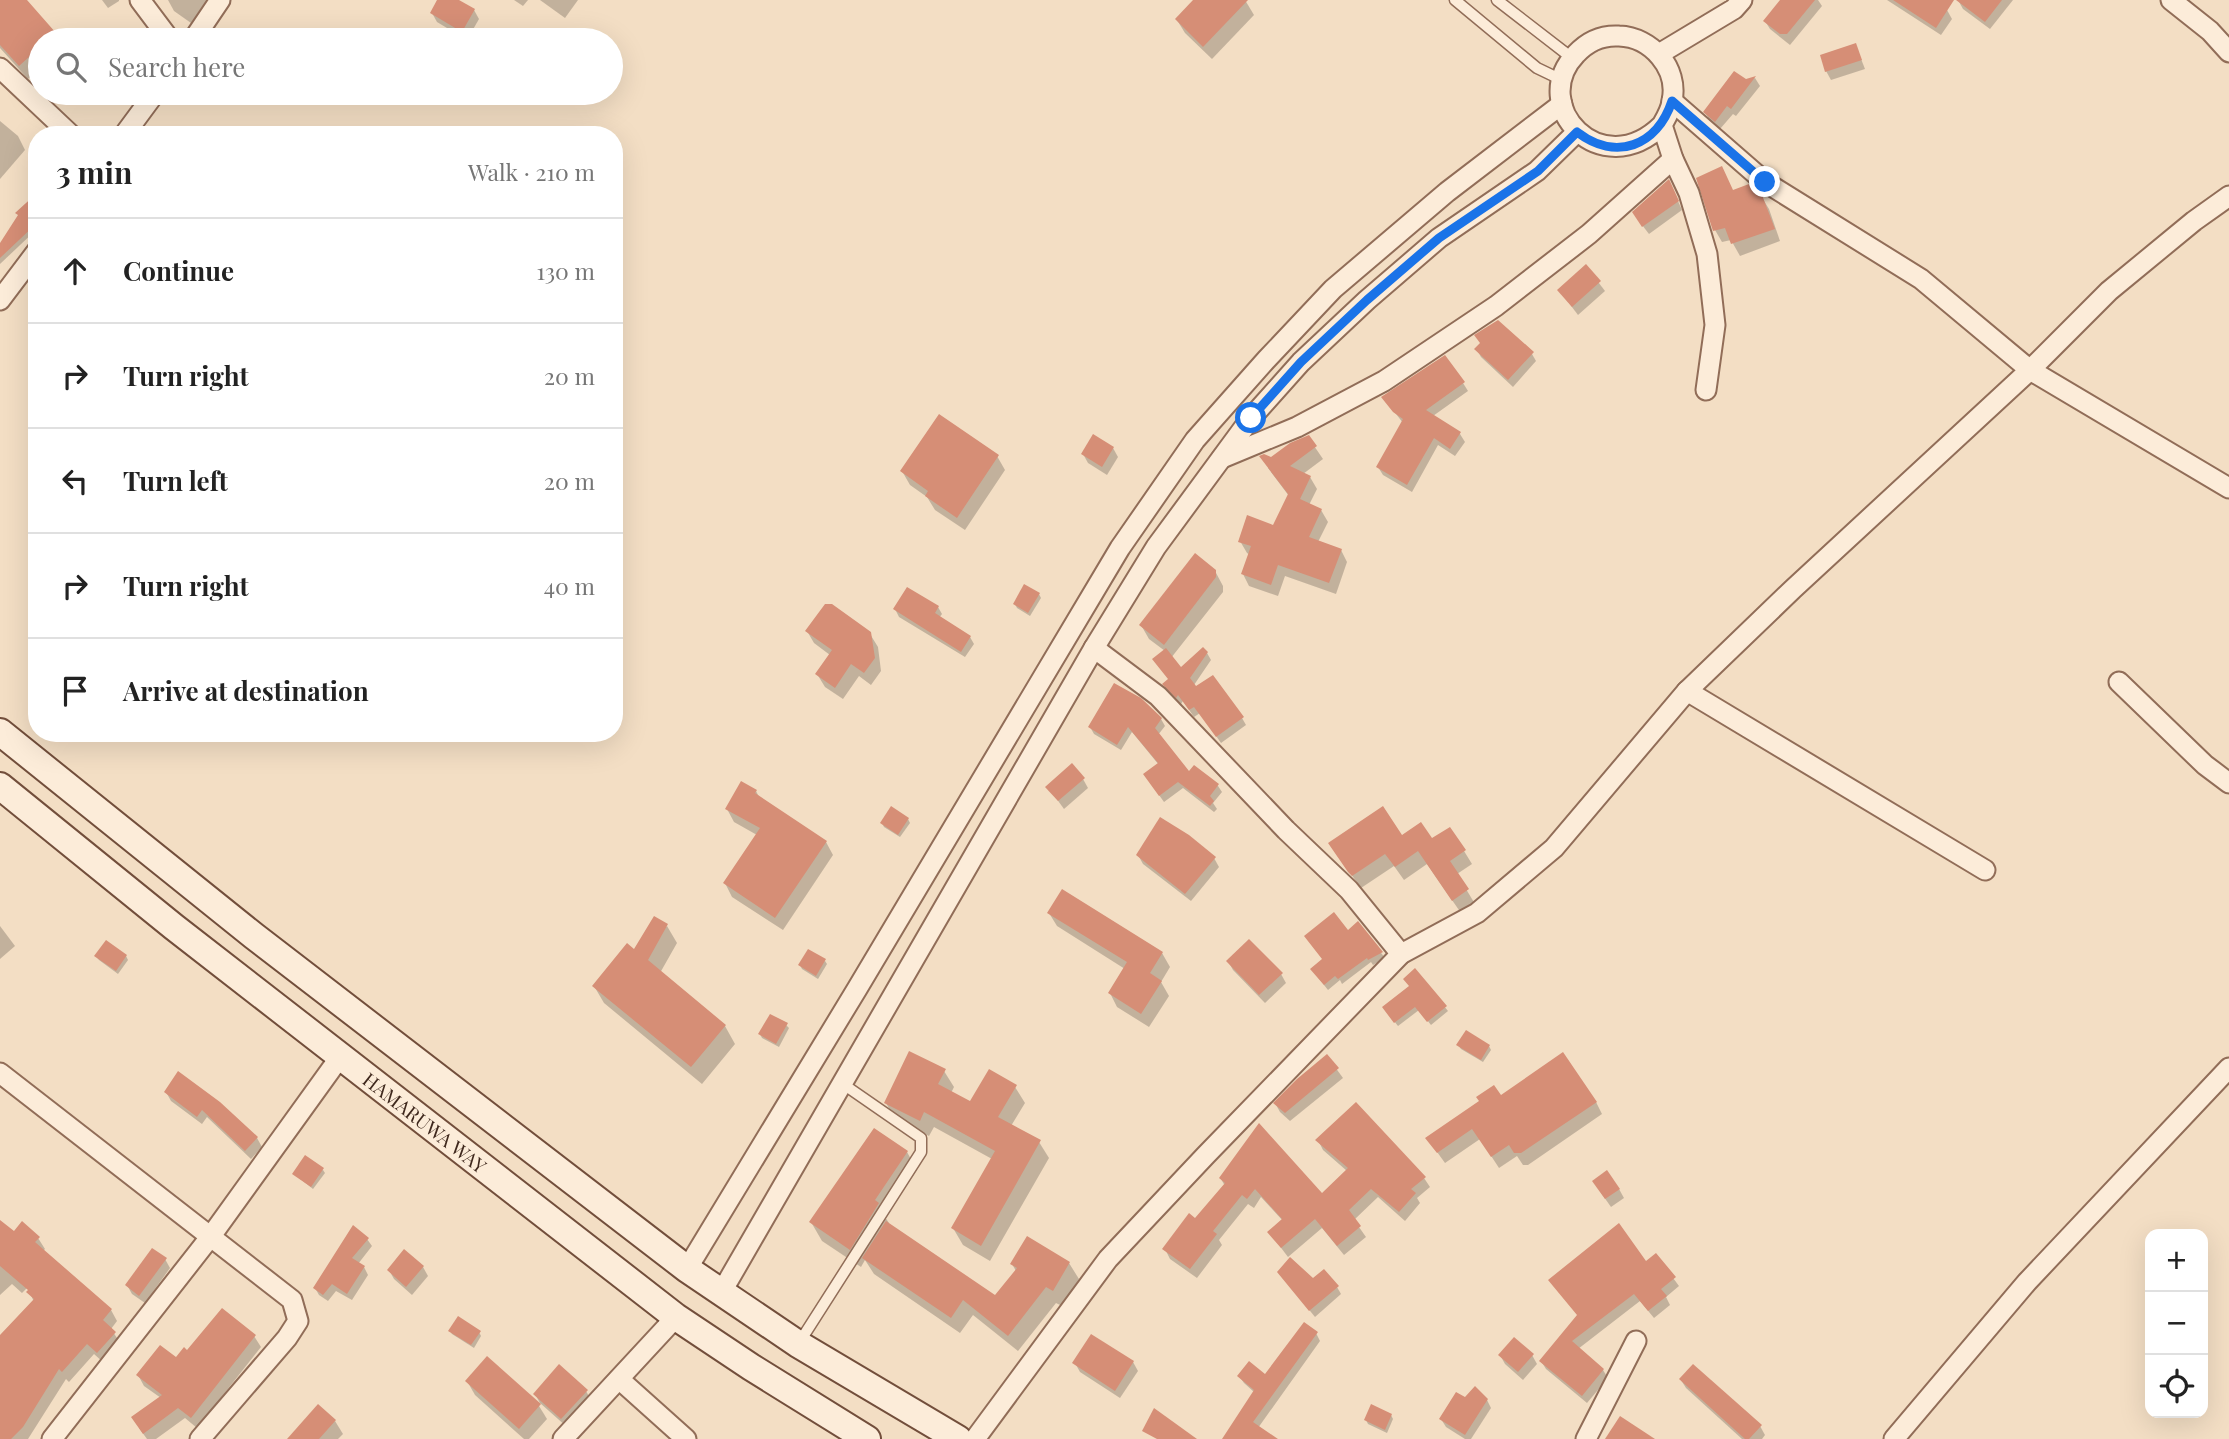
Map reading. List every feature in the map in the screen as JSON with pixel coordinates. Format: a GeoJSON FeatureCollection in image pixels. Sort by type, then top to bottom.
{"type":"FeatureCollection","features":[{"type":"Feature","properties":{"kind":"main road"},"geometry":{"type":"LineString","coordinates":[[0,732],[254,936],[687,1269],[798,1344],[958,1439]]}},
{"type":"Feature","properties":{"kind":"main road","name":"HAMARUWA WAY"},"geometry":{"type":"LineString","coordinates":[[0,786],[164,919],[676,1317],[867,1439]]}},
{"type":"Feature","properties":{"kind":"street"},"geometry":{"type":"LineString","coordinates":[[140,0],[161,28]]}},
{"type":"Feature","properties":{"kind":"street"},"geometry":{"type":"LineString","coordinates":[[201,28],[220,0]]}},
{"type":"Feature","properties":{"kind":"street"},"geometry":{"type":"LineString","coordinates":[[1659,54],[1734,9],[1742,0]]}},
{"type":"Feature","properties":{"kind":"street"},"geometry":{"type":"LineString","coordinates":[[2171,0],[2210,31],[2229,52]]}},
{"type":"Feature","properties":{"kind":"street"},"geometry":{"type":"LineString","coordinates":[[1615,36],[1639,40],[1659,54],[1671,76],[1672,101],[1662,125],[1640,142],[1614,148],[1588,140],[1577,132],[1562,104],[1562,80],[1572,58],[1591,42],[1615,36]]}},
{"type":"Feature","properties":{"kind":"street"},"geometry":{"type":"LineString","coordinates":[[0,68],[28,94]]}},
{"type":"Feature","properties":{"kind":"street"},"geometry":{"type":"LineString","coordinates":[[1672,101],[1765,182],[1921,279],[2030,370],[2229,488]]}},
{"type":"Feature","properties":{"kind":"street"},"geometry":{"type":"LineString","coordinates":[[687,1269],[858,989],[1120,548],[1195,440],[1333,289],[1447,192],[1562,104]]}},
{"type":"Feature","properties":{"kind":"street"},"geometry":{"type":"LineString","coordinates":[[39,105],[61,126]]}},
{"type":"Feature","properties":{"kind":"street"},"geometry":{"type":"LineString","coordinates":[[131,126],[146,105]]}},
{"type":"Feature","properties":{"kind":"street"},"geometry":{"type":"LineString","coordinates":[[1662,125],[1673,159],[1689,193],[1707,254],[1716,325],[1706,390]]}},
{"type":"Feature","properties":{"kind":"street"},"geometry":{"type":"LineString","coordinates":[[721,1293],[1094,648],[1156,547],[1221,458],[1251,418],[1301,362],[1367,300],[1439,238],[1538,171],[1577,132]]}},
{"type":"Feature","properties":{"kind":"street"},"geometry":{"type":"LineString","coordinates":[[1221,458],[1297,426],[1395,374],[1496,306],[1568,250],[1673,159]]}},
{"type":"Feature","properties":{"kind":"street"},"geometry":{"type":"LineString","coordinates":[[975,1439],[1108,1259],[1401,954],[1477,913],[1554,848],[1687,691],[2030,370],[2109,291],[2194,221],[2229,196]]}},
{"type":"Feature","properties":{"kind":"street"},"geometry":{"type":"LineString","coordinates":[[0,300],[28,263]]}},
{"type":"Feature","properties":{"kind":"street"},"geometry":{"type":"LineString","coordinates":[[1094,648],[1158,696],[1286,830],[1349,890],[1401,954]]}},
{"type":"Feature","properties":{"kind":"street"},"geometry":{"type":"LineString","coordinates":[[2119,682],[2205,765],[2229,783]]}},
{"type":"Feature","properties":{"kind":"street"},"geometry":{"type":"LineString","coordinates":[[1687,691],[1986,870]]}},
{"type":"Feature","properties":{"kind":"street"},"geometry":{"type":"LineString","coordinates":[[52,1439],[211,1237],[340,1057]]}},
{"type":"Feature","properties":{"kind":"street"},"geometry":{"type":"LineString","coordinates":[[1894,1439],[2027,1282],[2229,1068]]}},
{"type":"Feature","properties":{"kind":"street"},"geometry":{"type":"LineString","coordinates":[[0,1073],[292,1300],[299,1321],[288,1338],[200,1439]]}},
{"type":"Feature","properties":{"kind":"street"},"geometry":{"type":"LineString","coordinates":[[563,1439],[676,1317]]}},
{"type":"Feature","properties":{"kind":"street"},"geometry":{"type":"LineString","coordinates":[[1586,1439],[1636,1341]]}},
{"type":"Feature","properties":{"kind":"street"},"geometry":{"type":"LineString","coordinates":[[619,1379],[686,1439]]}},
{"type":"Feature","properties":{"kind":"lane"},"geometry":{"type":"LineString","coordinates":[[1455,0],[1537,68],[1562,80]]}},
{"type":"Feature","properties":{"kind":"lane"},"geometry":{"type":"LineString","coordinates":[[1497,0],[1572,58]]}},
{"type":"Feature","properties":{"kind":"lane"},"geometry":{"type":"LineString","coordinates":[[798,1344],[921,1152],[921,1138],[843,1084]]}},
{"type":"Feature","properties":{"kind":"building"},"geometry":{"type":"Polygon","coordinates":[[[0,0],[27,0],[52,28],[28,28],[28,58],[19,66],[0,45],[0,0]]]}},
{"type":"Feature","properties":{"kind":"building"},"geometry":{"type":"Polygon","coordinates":[[[437,0],[459,0],[475,9],[464,28],[455,28],[430,13],[437,0]]]}},
{"type":"Feature","properties":{"kind":"building"},"geometry":{"type":"Polygon","coordinates":[[[1193,0],[1248,0],[1203,47],[1175,19],[1193,0]]]}},
{"type":"Feature","properties":{"kind":"building"},"geometry":{"type":"Polygon","coordinates":[[[1780,0],[1815,0],[1787,34],[1780,34],[1763,21],[1780,0]]]}},
{"type":"Feature","properties":{"kind":"building"},"geometry":{"type":"Polygon","coordinates":[[[1893,0],[1954,0],[1936,28],[1893,0]]]}},
{"type":"Feature","properties":{"kind":"building"},"geometry":{"type":"Polygon","coordinates":[[[1956,0],[2002,0],[1985,22],[1956,0]]]}},
{"type":"Feature","properties":{"kind":"building"},"geometry":{"type":"Polygon","coordinates":[[[1856,43],[1862,60],[1825,72],[1820,55],[1856,43]]]}},
{"type":"Feature","properties":{"kind":"building"},"geometry":{"type":"Polygon","coordinates":[[[1734,71],[1746,79],[1756,76],[1731,109],[1727,106],[1715,122],[1703,112],[1734,71]]]}},
{"type":"Feature","properties":{"kind":"building"},"geometry":{"type":"Polygon","coordinates":[[[1722,166],[1733,190],[1749,184],[1762,195],[1775,229],[1731,244],[1725,228],[1713,231],[1696,178],[1722,166]]]}},
{"type":"Feature","properties":{"kind":"building"},"geometry":{"type":"Polygon","coordinates":[[[1669,179],[1679,201],[1642,227],[1632,212],[1669,179]]]}},
{"type":"Feature","properties":{"kind":"building"},"geometry":{"type":"Polygon","coordinates":[[[28,201],[28,232],[0,258],[0,243],[18,215],[15,213],[28,201]]]}},
{"type":"Feature","properties":{"kind":"building"},"geometry":{"type":"Polygon","coordinates":[[[1586,264],[1601,281],[1572,307],[1557,290],[1586,264]]]}},
{"type":"Feature","properties":{"kind":"building"},"geometry":{"type":"Polygon","coordinates":[[[1498,320],[1534,352],[1508,380],[1474,349],[1480,343],[1474,335],[1498,320]]]}},
{"type":"Feature","properties":{"kind":"building"},"geometry":{"type":"Polygon","coordinates":[[[1445,355],[1465,382],[1426,410],[1461,432],[1450,449],[1434,438],[1407,485],[1376,467],[1403,419],[1393,412],[1381,397],[1445,355]]]}},
{"type":"Feature","properties":{"kind":"building"},"geometry":{"type":"Polygon","coordinates":[[[939,414],[999,455],[957,518],[925,496],[928,491],[900,471],[939,414]]]}},
{"type":"Feature","properties":{"kind":"building"},"geometry":{"type":"Polygon","coordinates":[[[1093,434],[1114,447],[1102,467],[1081,454],[1093,434]]]}},
{"type":"Feature","properties":{"kind":"building"},"geometry":{"type":"Polygon","coordinates":[[[1309,435],[1317,446],[1290,466],[1311,476],[1300,499],[1322,509],[1309,537],[1342,549],[1329,583],[1278,565],[1271,585],[1241,574],[1251,546],[1238,542],[1247,515],[1273,525],[1288,494],[1259,456],[1264,454],[1271,457],[1290,443],[1309,435]]]}},
{"type":"Feature","properties":{"kind":"building"},"geometry":{"type":"Polygon","coordinates":[[[1195,553],[1216,570],[1216,577],[1164,645],[1139,625],[1195,553]]]}},
{"type":"Feature","properties":{"kind":"building"},"geometry":{"type":"Polygon","coordinates":[[[1024,584],[1040,593],[1028,613],[1013,604],[1024,584]]]}},
{"type":"Feature","properties":{"kind":"building"},"geometry":{"type":"Polygon","coordinates":[[[907,587],[939,606],[935,613],[971,636],[961,652],[893,609],[907,587]]]}},
{"type":"Feature","properties":{"kind":"building"},"geometry":{"type":"Polygon","coordinates":[[[825,604],[832,604],[871,632],[875,658],[864,673],[851,664],[835,688],[815,674],[832,650],[805,631],[825,604]]]}},
{"type":"Feature","properties":{"kind":"building"},"geometry":{"type":"Polygon","coordinates":[[[1203,647],[1208,652],[1190,678],[1196,686],[1213,675],[1244,717],[1216,737],[1194,707],[1189,710],[1178,695],[1176,698],[1162,684],[1168,679],[1152,659],[1166,648],[1181,667],[1203,647]]]}},
{"type":"Feature","properties":{"kind":"building"},"geometry":{"type":"Polygon","coordinates":[[[1114,683],[1141,698],[1162,718],[1155,728],[1189,771],[1194,765],[1219,784],[1210,796],[1214,801],[1210,806],[1178,782],[1159,796],[1143,774],[1158,763],[1128,727],[1117,745],[1088,727],[1114,683]]]}},
{"type":"Feature","properties":{"kind":"building"},"geometry":{"type":"Polygon","coordinates":[[[1072,763],[1085,778],[1058,801],[1045,787],[1072,763]]]}},
{"type":"Feature","properties":{"kind":"building"},"geometry":{"type":"Polygon","coordinates":[[[741,781],[827,841],[775,918],[723,883],[760,828],[725,809],[741,781]]]}},
{"type":"Feature","properties":{"kind":"building"},"geometry":{"type":"Polygon","coordinates":[[[891,806],[909,818],[898,835],[880,823],[891,806]]]}},
{"type":"Feature","properties":{"kind":"building"},"geometry":{"type":"Polygon","coordinates":[[[1383,806],[1402,835],[1421,822],[1432,838],[1450,827],[1466,850],[1450,861],[1469,889],[1452,901],[1418,851],[1395,867],[1385,854],[1352,876],[1328,843],[1383,806]]]}},
{"type":"Feature","properties":{"kind":"building"},"geometry":{"type":"Polygon","coordinates":[[[1160,817],[1189,835],[1216,857],[1185,894],[1136,855],[1160,817]]]}},
{"type":"Feature","properties":{"kind":"building"},"geometry":{"type":"Polygon","coordinates":[[[1062,889],[1163,952],[1150,973],[1162,981],[1141,1014],[1108,993],[1127,962],[1047,913],[1062,889]]]}},
{"type":"Feature","properties":{"kind":"building"},"geometry":{"type":"Polygon","coordinates":[[[1334,912],[1348,930],[1358,921],[1383,952],[1368,960],[1367,958],[1338,979],[1335,976],[1324,985],[1310,969],[1322,959],[1304,936],[1334,912]]]}},
{"type":"Feature","properties":{"kind":"building"},"geometry":{"type":"Polygon","coordinates":[[[654,916],[668,924],[648,960],[726,1025],[691,1067],[592,986],[627,943],[634,949],[654,916]]]}},
{"type":"Feature","properties":{"kind":"building"},"geometry":{"type":"Polygon","coordinates":[[[1249,939],[1283,973],[1259,995],[1226,961],[1249,939]]]}},
{"type":"Feature","properties":{"kind":"building"},"geometry":{"type":"Polygon","coordinates":[[[106,940],[127,955],[116,971],[94,956],[106,940]]]}},
{"type":"Feature","properties":{"kind":"building"},"geometry":{"type":"Polygon","coordinates":[[[808,949],[826,959],[816,976],[798,965],[808,949]]]}},
{"type":"Feature","properties":{"kind":"building"},"geometry":{"type":"Polygon","coordinates":[[[1415,968],[1447,1006],[1427,1022],[1415,1007],[1394,1023],[1382,1007],[1409,986],[1403,979],[1415,968]]]}},
{"type":"Feature","properties":{"kind":"building"},"geometry":{"type":"Polygon","coordinates":[[[770,1014],[788,1023],[776,1044],[758,1034],[770,1014]]]}},
{"type":"Feature","properties":{"kind":"building"},"geometry":{"type":"Polygon","coordinates":[[[1466,1030],[1490,1045],[1481,1060],[1456,1045],[1466,1030]]]}},
{"type":"Feature","properties":{"kind":"building"},"geometry":{"type":"Polygon","coordinates":[[[909,1051],[946,1069],[938,1084],[970,1101],[989,1069],[1017,1085],[998,1117],[1041,1140],[981,1246],[951,1228],[995,1151],[924,1112],[920,1121],[884,1103],[909,1051]]]}},
{"type":"Feature","properties":{"kind":"building"},"geometry":{"type":"Polygon","coordinates":[[[1563,1052],[1597,1102],[1521,1153],[1514,1153],[1509,1145],[1491,1157],[1472,1129],[1437,1153],[1425,1138],[1479,1101],[1476,1097],[1494,1085],[1501,1095],[1563,1052]]]}},
{"type":"Feature","properties":{"kind":"building"},"geometry":{"type":"Polygon","coordinates":[[[1327,1054],[1339,1068],[1285,1113],[1273,1103],[1297,1079],[1327,1054]]]}},
{"type":"Feature","properties":{"kind":"building"},"geometry":{"type":"Polygon","coordinates":[[[178,1071],[220,1102],[258,1137],[245,1151],[202,1110],[197,1117],[164,1092],[178,1071]]]}},
{"type":"Feature","properties":{"kind":"building"},"geometry":{"type":"Polygon","coordinates":[[[1356,1102],[1426,1177],[1411,1189],[1416,1193],[1399,1212],[1371,1189],[1349,1210],[1361,1226],[1337,1246],[1315,1219],[1281,1248],[1267,1232],[1282,1219],[1255,1189],[1247,1199],[1242,1195],[1213,1231],[1217,1234],[1190,1269],[1162,1249],[1189,1213],[1195,1218],[1225,1183],[1219,1178],[1259,1123],[1322,1193],[1348,1168],[1315,1140],[1356,1102]]]}},
{"type":"Feature","properties":{"kind":"building"},"geometry":{"type":"Polygon","coordinates":[[[874,1128],[908,1151],[875,1200],[879,1203],[850,1250],[809,1222],[874,1128]]]}},
{"type":"Feature","properties":{"kind":"building"},"geometry":{"type":"Polygon","coordinates":[[[305,1155],[324,1168],[311,1187],[292,1174],[305,1155]]]}},
{"type":"Feature","properties":{"kind":"building"},"geometry":{"type":"Polygon","coordinates":[[[1607,1170],[1620,1189],[1605,1199],[1592,1181],[1607,1170]]]}},
{"type":"Feature","properties":{"kind":"building"},"geometry":{"type":"Polygon","coordinates":[[[0,1220],[14,1231],[22,1221],[40,1237],[35,1242],[112,1309],[103,1320],[116,1332],[97,1353],[87,1344],[62,1372],[59,1369],[23,1427],[11,1439],[0,1439],[0,1335],[34,1299],[26,1292],[28,1290],[0,1266],[0,1220]]]}},
{"type":"Feature","properties":{"kind":"building"},"geometry":{"type":"Polygon","coordinates":[[[886,1221],[995,1295],[1017,1268],[1010,1264],[1027,1236],[1070,1262],[1053,1291],[1046,1287],[1008,1336],[963,1300],[951,1318],[862,1258],[886,1221]]]}},
{"type":"Feature","properties":{"kind":"building"},"geometry":{"type":"Polygon","coordinates":[[[1619,1223],[1646,1261],[1656,1253],[1676,1277],[1661,1289],[1667,1296],[1648,1311],[1634,1294],[1572,1341],[1604,1369],[1582,1396],[1539,1361],[1577,1315],[1548,1280],[1619,1223]]]}},
{"type":"Feature","properties":{"kind":"building"},"geometry":{"type":"Polygon","coordinates":[[[353,1225],[369,1238],[352,1258],[365,1266],[347,1294],[332,1284],[323,1295],[313,1288],[353,1225]]]}},
{"type":"Feature","properties":{"kind":"building"},"geometry":{"type":"Polygon","coordinates":[[[152,1248],[167,1258],[139,1296],[125,1285],[152,1248]]]}},
{"type":"Feature","properties":{"kind":"building"},"geometry":{"type":"Polygon","coordinates":[[[404,1249],[424,1266],[406,1287],[387,1270],[404,1249]]]}},
{"type":"Feature","properties":{"kind":"building"},"geometry":{"type":"Polygon","coordinates":[[[1290,1257],[1313,1278],[1324,1269],[1339,1286],[1309,1311],[1277,1272],[1290,1257]]]}},
{"type":"Feature","properties":{"kind":"building"},"geometry":{"type":"Polygon","coordinates":[[[222,1308],[256,1335],[191,1418],[178,1408],[143,1434],[131,1417],[162,1395],[136,1375],[160,1345],[176,1357],[184,1347],[187,1350],[222,1308]]]}},
{"type":"Feature","properties":{"kind":"building"},"geometry":{"type":"Polygon","coordinates":[[[458,1316],[481,1331],[471,1345],[448,1331],[458,1316]]]}},
{"type":"Feature","properties":{"kind":"building"},"geometry":{"type":"Polygon","coordinates":[[[1304,1322],[1318,1332],[1253,1422],[1278,1439],[1222,1439],[1254,1390],[1237,1376],[1249,1361],[1265,1374],[1304,1322]]]}},
{"type":"Feature","properties":{"kind":"building"},"geometry":{"type":"Polygon","coordinates":[[[1091,1334],[1134,1361],[1115,1391],[1072,1363],[1091,1334]]]}},
{"type":"Feature","properties":{"kind":"building"},"geometry":{"type":"Polygon","coordinates":[[[1514,1337],[1534,1354],[1518,1372],[1498,1355],[1514,1337]]]}},
{"type":"Feature","properties":{"kind":"building"},"geometry":{"type":"Polygon","coordinates":[[[487,1356],[541,1404],[519,1429],[465,1381],[487,1356]]]}},
{"type":"Feature","properties":{"kind":"building"},"geometry":{"type":"Polygon","coordinates":[[[559,1364],[588,1390],[561,1419],[533,1394],[559,1364]]]}},
{"type":"Feature","properties":{"kind":"building"},"geometry":{"type":"Polygon","coordinates":[[[1693,1364],[1762,1425],[1749,1439],[1745,1439],[1679,1379],[1693,1364]]]}},
{"type":"Feature","properties":{"kind":"building"},"geometry":{"type":"Polygon","coordinates":[[[1475,1386],[1488,1399],[1465,1435],[1439,1419],[1456,1392],[1465,1397],[1475,1386]]]}},
{"type":"Feature","properties":{"kind":"building"},"geometry":{"type":"Polygon","coordinates":[[[318,1404],[336,1420],[319,1439],[287,1439],[318,1404]]]}},
{"type":"Feature","properties":{"kind":"building"},"geometry":{"type":"Polygon","coordinates":[[[1371,1404],[1392,1414],[1385,1430],[1364,1420],[1371,1404]]]}},
{"type":"Feature","properties":{"kind":"building"},"geometry":{"type":"Polygon","coordinates":[[[1154,1408],[1197,1439],[1157,1439],[1142,1431],[1154,1408]]]}},
{"type":"Feature","properties":{"kind":"building"},"geometry":{"type":"Polygon","coordinates":[[[1620,1416],[1655,1439],[1605,1439],[1620,1416]]]}},
{"type":"Feature","properties":{"kind":"route"},"geometry":{"type":"LineString","coordinates":[[1251,418],[1301,362],[1367,300],[1439,238],[1538,171],[1577,132],[1600,145],[1614,148],[1628,146],[1652,135],[1662,125],[1672,101],[1765,182]]}}]}
